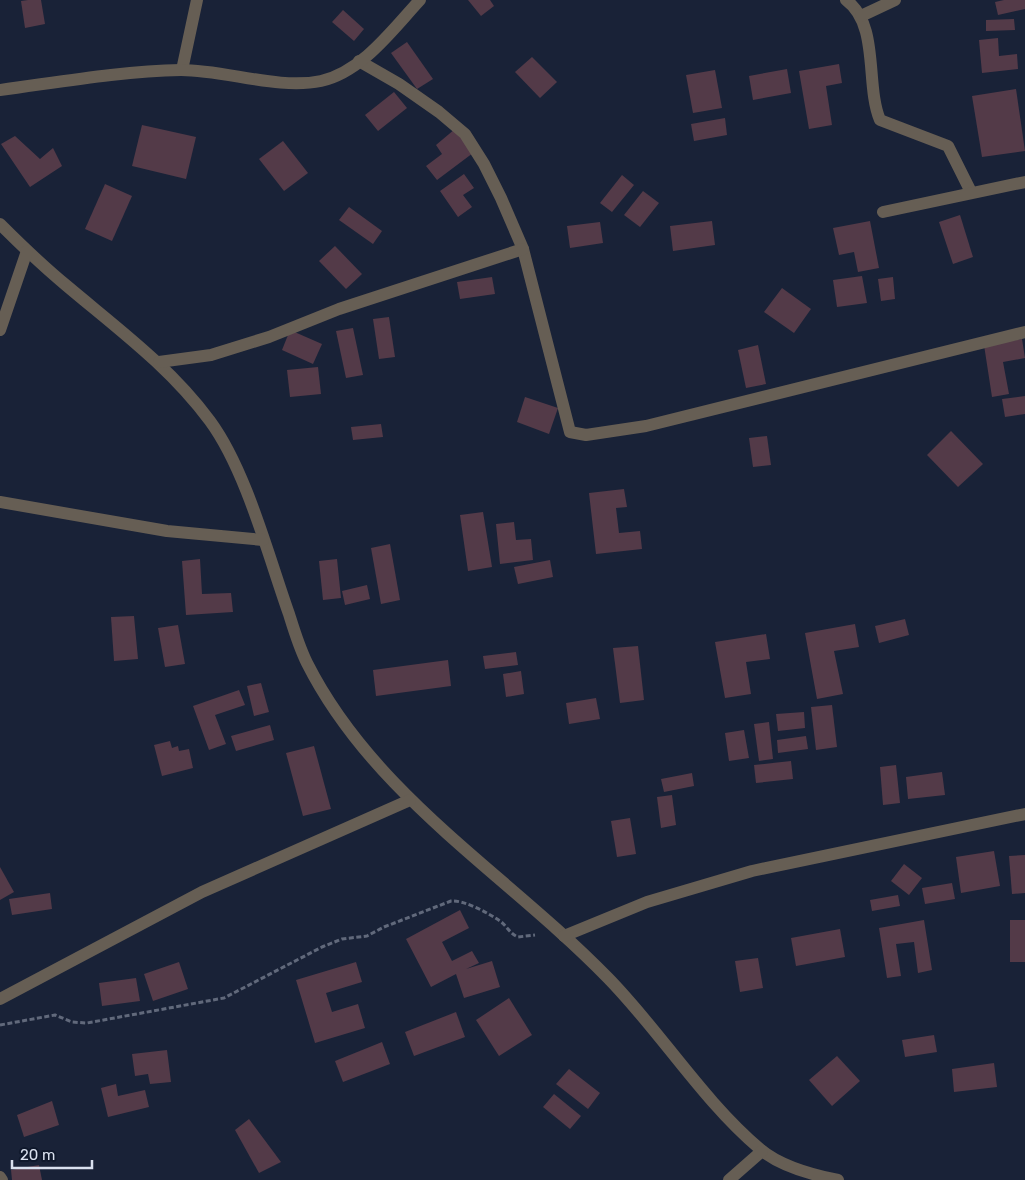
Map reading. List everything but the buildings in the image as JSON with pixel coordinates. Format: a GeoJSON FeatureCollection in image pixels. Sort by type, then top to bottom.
{"type":"FeatureCollection","features":[{"type":"Feature","properties":{"kind":"street"},"geometry":{"type":"LineString","coordinates":[[182,70],[197,0]]}},
{"type":"Feature","properties":{"kind":"street"},"geometry":{"type":"LineString","coordinates":[[0,90],[83,78],[182,70],[304,82],[322,80],[339,74],[359,61],[420,0]]}},
{"type":"Feature","properties":{"kind":"street"},"geometry":{"type":"LineString","coordinates":[[846,0],[861,16],[864,25],[880,120],[948,146],[971,192]]}},
{"type":"Feature","properties":{"kind":"street"},"geometry":{"type":"LineString","coordinates":[[861,16],[895,0]]}},
{"type":"Feature","properties":{"kind":"street"},"geometry":{"type":"LineString","coordinates":[[359,61],[439,112],[465,134],[501,198],[523,249],[566,425],[570,432],[576,435],[603,433],[682,417],[1025,332]]}},
{"type":"Feature","properties":{"kind":"street"},"geometry":{"type":"LineString","coordinates":[[883,212],[1025,182]]}},
{"type":"Feature","properties":{"kind":"street"},"geometry":{"type":"LineString","coordinates":[[0,224],[27,251],[159,362],[210,422],[231,456],[307,662],[362,747],[410,800],[561,933],[609,978],[668,1045],[728,1119],[762,1152],[820,1176],[838,1180]]}},
{"type":"Feature","properties":{"kind":"street"},"geometry":{"type":"LineString","coordinates":[[159,362],[211,355],[269,337],[339,310],[523,249]]}},
{"type":"Feature","properties":{"kind":"street"},"geometry":{"type":"LineString","coordinates":[[0,330],[27,251]]}},
{"type":"Feature","properties":{"kind":"street"},"geometry":{"type":"LineString","coordinates":[[0,502],[166,531],[263,540]]}},
{"type":"Feature","properties":{"kind":"street"},"geometry":{"type":"LineString","coordinates":[[0,999],[202,892],[410,800]]}},
{"type":"Feature","properties":{"kind":"street"},"geometry":{"type":"LineString","coordinates":[[561,933],[647,902],[752,871],[1025,814]]}},
{"type":"Feature","properties":{"kind":"street"},"geometry":{"type":"LineString","coordinates":[[729,1180],[762,1152]]}},
{"type":"Feature","properties":{"kind":"path"},"geometry":{"type":"LineString","coordinates":[[0,1025],[55,1015],[72,1022],[87,1023],[224,998],[322,947],[342,939],[368,936],[384,927],[461,900],[500,921],[518,938],[561,933]]}}]}
